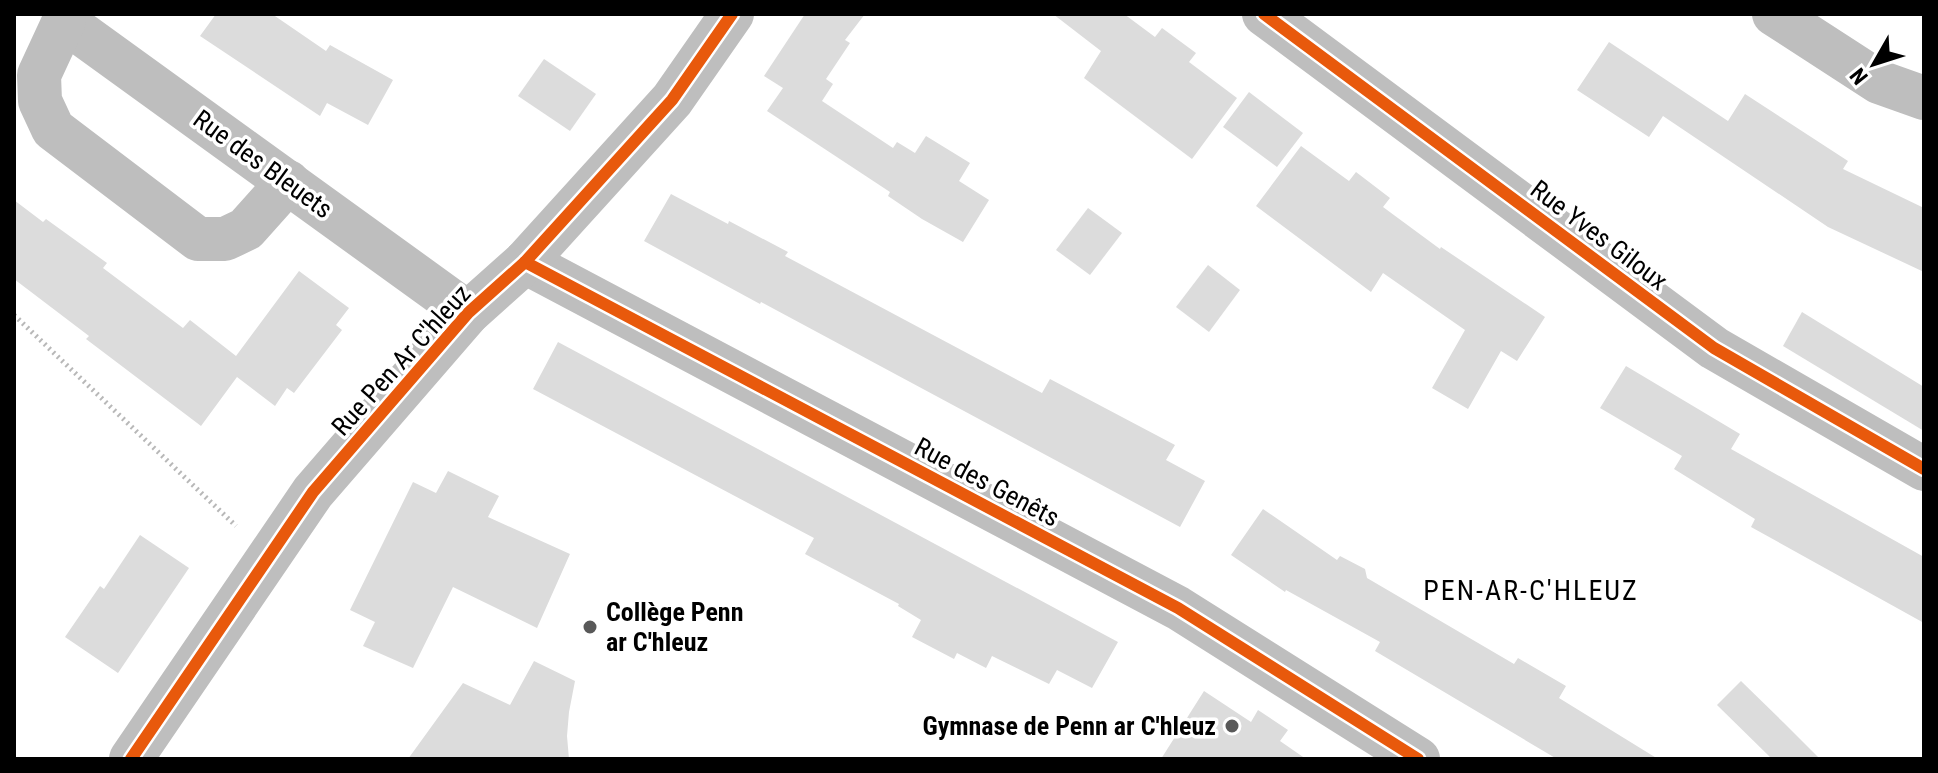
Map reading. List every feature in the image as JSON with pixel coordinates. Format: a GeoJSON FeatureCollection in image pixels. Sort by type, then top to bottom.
{"type":"FeatureCollection","features":[{"type":"Feature","properties":{"kind":"street","name":"Rue Pen Ar C'hleuz"},"geometry":{"type":"LineString","coordinates":[[131,759],[313,492],[468,313],[525,262],[672,100],[732,14]]}},
{"type":"Feature","properties":{"kind":"street","name":"Rue Yves Giloux"},"geometry":{"type":"LineString","coordinates":[[1264,14],[1714,348],[1924,469]]}},
{"type":"Feature","properties":{"kind":"street"},"geometry":{"type":"LineString","coordinates":[[1774,14],[1879,82],[1924,98]]}},
{"type":"Feature","properties":{"kind":"street"},"geometry":{"type":"LineString","coordinates":[[66,17],[39,75],[40,101],[53,129],[198,239],[225,239],[246,229],[288,182]]}},
{"type":"Feature","properties":{"kind":"street","name":"Rue des Bleuets"},"geometry":{"type":"LineString","coordinates":[[66,17],[468,313]]}},
{"type":"Feature","properties":{"kind":"street","name":"Rue des Genêts"},"geometry":{"type":"LineString","coordinates":[[525,262],[1178,608],[1418,759]]}},
{"type":"Feature","properties":{"kind":"path"},"geometry":{"type":"LineString","coordinates":[[14,315],[269,557]]}},
{"type":"Feature","properties":{"kind":"building"},"geometry":{"type":"Polygon","coordinates":[[[216,14],[272,14],[326,51],[330,45],[393,80],[368,125],[327,103],[320,116],[200,36],[216,14]]]}},
{"type":"Feature","properties":{"kind":"building"},"geometry":{"type":"Polygon","coordinates":[[[805,14],[865,14],[845,40],[850,43],[826,79],[833,84],[822,101],[893,148],[897,142],[915,153],[926,136],[970,163],[959,181],[989,200],[963,242],[922,219],[888,196],[890,192],[767,111],[783,88],[764,76],[805,14]]]}},
{"type":"Feature","properties":{"kind":"building"},"geometry":{"type":"Polygon","coordinates":[[[1053,14],[1124,14],[1155,37],[1162,28],[1196,53],[1189,62],[1237,98],[1192,159],[1084,78],[1101,51],[1053,14]]]}},
{"type":"Feature","properties":{"kind":"building"},"geometry":{"type":"Polygon","coordinates":[[[1609,42],[1728,121],[1745,94],[1848,161],[1843,169],[1924,208],[1924,272],[1828,227],[1663,116],[1649,137],[1577,90],[1609,42]]]}},
{"type":"Feature","properties":{"kind":"building"},"geometry":{"type":"Polygon","coordinates":[[[544,59],[596,94],[570,131],[518,96],[544,59]]]}},
{"type":"Feature","properties":{"kind":"building"},"geometry":{"type":"Polygon","coordinates":[[[1249,92],[1303,133],[1277,167],[1223,127],[1249,92]]]}},
{"type":"Feature","properties":{"kind":"building"},"geometry":{"type":"Polygon","coordinates":[[[1301,146],[1349,181],[1356,172],[1390,198],[1383,207],[1440,249],[1545,317],[1517,361],[1501,351],[1468,409],[1432,388],[1465,330],[1383,273],[1371,292],[1256,206],[1301,146]]]}},
{"type":"Feature","properties":{"kind":"building"},"geometry":{"type":"Polygon","coordinates":[[[671,194],[788,252],[785,256],[1042,393],[1050,379],[1175,445],[1166,460],[1205,481],[1180,527],[644,241],[671,194]]]}},
{"type":"Feature","properties":{"kind":"building"},"geometry":{"type":"Polygon","coordinates":[[[14,200],[107,263],[103,268],[183,328],[190,320],[236,356],[299,271],[349,308],[336,325],[342,330],[294,393],[287,388],[275,406],[237,377],[201,426],[86,339],[89,336],[14,279],[14,200]]]}},
{"type":"Feature","properties":{"kind":"building"},"geometry":{"type":"Polygon","coordinates":[[[1088,208],[1122,233],[1090,275],[1056,250],[1088,208]]]}},
{"type":"Feature","properties":{"kind":"building"},"geometry":{"type":"Polygon","coordinates":[[[1208,265],[1240,290],[1209,332],[1176,307],[1208,265]]]}},
{"type":"Feature","properties":{"kind":"building"},"geometry":{"type":"Polygon","coordinates":[[[1802,312],[1924,387],[1924,431],[1783,346],[1802,312]]]}},
{"type":"Feature","properties":{"kind":"building"},"geometry":{"type":"Polygon","coordinates":[[[558,342],[1118,642],[1092,688],[1057,670],[1049,684],[992,656],[986,668],[957,653],[954,659],[912,637],[921,620],[899,604],[805,554],[814,538],[533,389],[558,342]]]}},
{"type":"Feature","properties":{"kind":"building"},"geometry":{"type":"Polygon","coordinates":[[[1626,366],[1740,434],[1731,449],[1924,557],[1924,623],[1751,527],[1755,519],[1674,469],[1682,456],[1600,408],[1626,366]]]}},
{"type":"Feature","properties":{"kind":"building"},"geometry":{"type":"Polygon","coordinates":[[[448,471],[499,496],[488,517],[570,554],[537,628],[453,587],[413,668],[363,646],[375,622],[350,610],[413,482],[436,493],[448,471]]]}},
{"type":"Feature","properties":{"kind":"building"},"geometry":{"type":"Polygon","coordinates":[[[1263,509],[1337,560],[1340,556],[1365,569],[1367,578],[1514,664],[1518,658],[1566,686],[1559,698],[1658,759],[1557,759],[1375,651],[1380,642],[1285,592],[1231,555],[1263,509]]]}},
{"type":"Feature","properties":{"kind":"building"},"geometry":{"type":"Polygon","coordinates":[[[140,535],[189,568],[118,673],[65,637],[100,586],[104,589],[140,535]]]}},
{"type":"Feature","properties":{"kind":"building"},"geometry":{"type":"Polygon","coordinates":[[[534,661],[575,681],[567,736],[569,759],[408,759],[463,683],[510,705],[534,661]]]}},
{"type":"Feature","properties":{"kind":"building"},"geometry":{"type":"Polygon","coordinates":[[[1741,681],[1820,759],[1772,759],[1717,705],[1741,681]]]}},
{"type":"Feature","properties":{"kind":"building","name":"Gymnase de Penn ar C'hleuz"},"geometry":{"type":"Polygon","coordinates":[[[1204,691],[1251,722],[1258,710],[1288,730],[1280,741],[1306,759],[1161,759],[1204,691]]]}},
{"type":"Feature","properties":{"kind":"cycle path"},"geometry":{"type":"LineString","coordinates":[[131,759],[313,492],[468,313],[525,262],[672,100],[732,14]]}},
{"type":"Feature","properties":{"kind":"cycle path"},"geometry":{"type":"LineString","coordinates":[[1264,14],[1714,348],[1924,469]]}},
{"type":"Feature","properties":{"kind":"cycle path"},"geometry":{"type":"LineString","coordinates":[[525,262],[1178,608],[1418,759]]}},
{"type":"Feature","properties":{"kind":"place","name":"Collège Penn ar C'hleuz"},"geometry":{"type":"Point","coordinates":[590,627]}},
{"type":"Feature","properties":{"kind":"place","name":"Gymnase de Penn ar C'hleuz"},"geometry":{"type":"Point","coordinates":[1232,726]}},
{"type":"Feature","properties":{"kind":"district","name":"PEN-AR-C'HLEUZ"},"geometry":{"type":"Point","coordinates":[1531,590]}}]}
